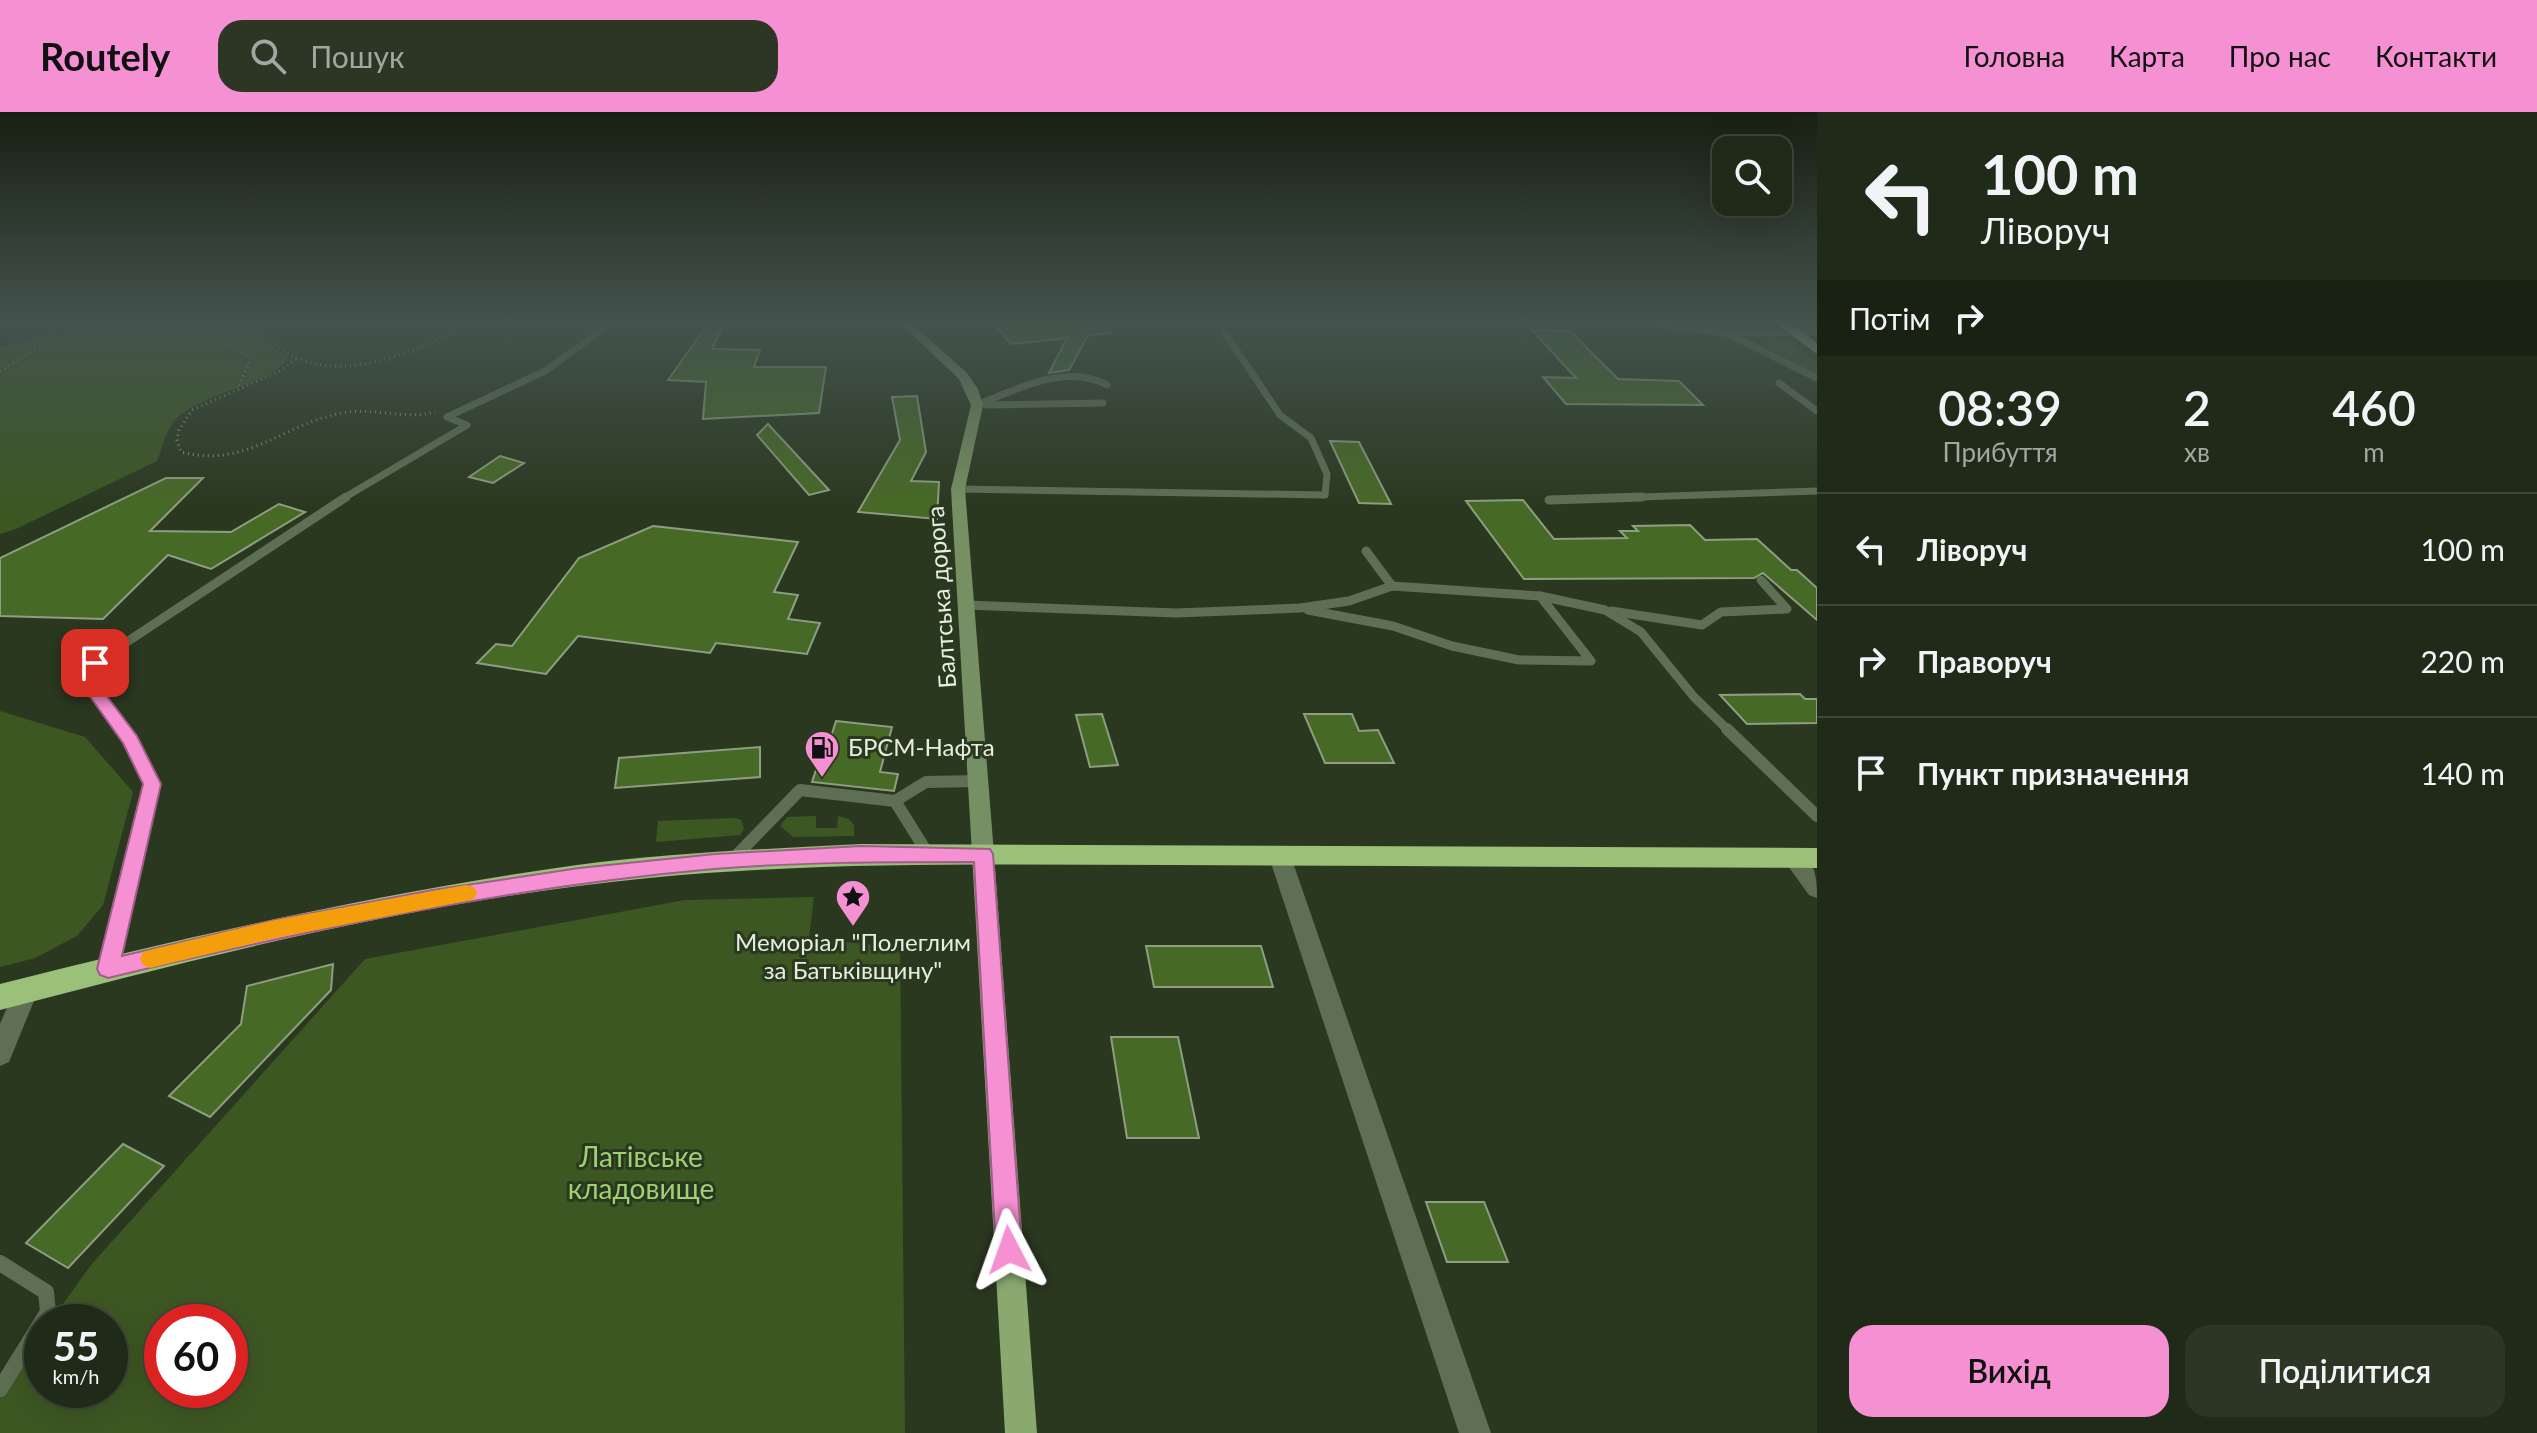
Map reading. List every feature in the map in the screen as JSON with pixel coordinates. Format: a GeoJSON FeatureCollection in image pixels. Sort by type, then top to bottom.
{"type":"FeatureCollection","features":[{"type":"Feature","properties":{"kind":"highway"},"geometry":{"type":"LineString","coordinates":[[0,997],[275,929],[433,898],[579,876],[731,861],[928,854],[1806,859]]}},
{"type":"Feature","properties":{"kind":"main road"},"geometry":{"type":"LineString","coordinates":[[968,383],[977,405]]}},
{"type":"Feature","properties":{"kind":"main road","name":"Балтська дорога"},"geometry":{"type":"LineString","coordinates":[[977,405],[958,489],[983,854]]}},
{"type":"Feature","properties":{"kind":"main road"},"geometry":{"type":"LineString","coordinates":[[983,854],[1021,1433]]}},
{"type":"Feature","properties":{"kind":"street"},"geometry":{"type":"LineString","coordinates":[[1280,857],[1475,1433]]}},
{"type":"Feature","properties":{"kind":"street"},"geometry":{"type":"LineString","coordinates":[[1806,859],[1817,889]]}},
{"type":"Feature","properties":{"kind":"street"},"geometry":{"type":"LineString","coordinates":[[0,1054],[26,991]]}},
{"type":"Feature","properties":{"kind":"lane"},"geometry":{"type":"LineString","coordinates":[[108,969],[152,784],[131,740],[89,684],[88,675],[95,663],[305,521],[467,425],[447,417],[520,383]]}},
{"type":"Feature","properties":{"kind":"lane"},"geometry":{"type":"LineString","coordinates":[[977,405],[1030,383]]}},
{"type":"Feature","properties":{"kind":"lane"},"geometry":{"type":"LineString","coordinates":[[1103,383],[1107,385]]}},
{"type":"Feature","properties":{"kind":"lane"},"geometry":{"type":"LineString","coordinates":[[958,489],[1325,495],[1327,474],[1311,438],[1280,415],[1258,383]]}},
{"type":"Feature","properties":{"kind":"lane"},"geometry":{"type":"LineString","coordinates":[[1779,383],[1817,411]]}},
{"type":"Feature","properties":{"kind":"lane"},"geometry":{"type":"LineString","coordinates":[[977,405],[1103,403]]}},
{"type":"Feature","properties":{"kind":"lane"},"geometry":{"type":"LineString","coordinates":[[1549,500],[1817,491]]}},
{"type":"Feature","properties":{"kind":"lane"},"geometry":{"type":"LineString","coordinates":[[1366,551],[1392,586]]}},
{"type":"Feature","properties":{"kind":"lane"},"geometry":{"type":"LineString","coordinates":[[966,605],[1176,613],[1300,608],[1349,601],[1392,586],[1540,596],[1702,625],[1721,612],[1787,609],[1761,580]]}},
{"type":"Feature","properties":{"kind":"lane"},"geometry":{"type":"LineString","coordinates":[[1300,608],[1393,626],[1452,646],[1519,660],[1591,661],[1540,596]]}},
{"type":"Feature","properties":{"kind":"lane"},"geometry":{"type":"LineString","coordinates":[[1605,610],[1641,632],[1694,697],[1817,816]]}},
{"type":"Feature","properties":{"kind":"lane"},"geometry":{"type":"LineString","coordinates":[[731,861],[800,790],[895,801],[926,782],[979,781]]}},
{"type":"Feature","properties":{"kind":"lane"},"geometry":{"type":"LineString","coordinates":[[895,801],[928,854]]}},
{"type":"Feature","properties":{"kind":"lane"},"geometry":{"type":"LineString","coordinates":[[0,1263],[46,1292],[48,1312],[0,1389]]}},
{"type":"Feature","properties":{"kind":"path"},"geometry":{"type":"LineString","coordinates":[[236,390],[239,383]]}},
{"type":"Feature","properties":{"kind":"path"},"geometry":{"type":"LineString","coordinates":[[253,383],[192,410],[181,422],[177,445],[181,452],[205,458],[230,455],[347,411],[372,411],[399,419],[437,411]]}},
{"type":"Feature","properties":{"kind":"green space"},"geometry":{"type":"Polygon","coordinates":[[[0,383],[248,383],[200,403],[174,421],[157,461],[0,534],[0,383]]]}},
{"type":"Feature","properties":{"kind":"green space"},"geometry":{"type":"Polygon","coordinates":[[[0,711],[85,737],[133,792],[103,905],[77,936],[35,958],[0,967],[0,711]]]}},
{"type":"Feature","properties":{"kind":"green space"},"geometry":{"type":"Polygon","coordinates":[[[816,816],[816,828],[837,828],[838,816],[849,819],[854,825],[854,836],[793,837],[780,826],[787,817],[816,816]]]}},
{"type":"Feature","properties":{"kind":"green space"},"geometry":{"type":"Polygon","coordinates":[[[741,820],[744,829],[740,835],[656,842],[658,821],[741,820]]]}},
{"type":"Feature","properties":{"kind":"green space","name":"Латівське кладовище"},"geometry":{"type":"Polygon","coordinates":[[[814,897],[809,938],[900,948],[905,1433],[0,1433],[0,1391],[24,1358],[24,1408],[128,1408],[128,1304],[63,1304],[91,1265],[365,959],[685,900],[814,897]]]}},
{"type":"Feature","properties":{"kind":"building"},"geometry":{"type":"Polygon","coordinates":[[[706,383],[824,383],[819,413],[703,419],[706,383]]]}},
{"type":"Feature","properties":{"kind":"building"},"geometry":{"type":"Polygon","coordinates":[[[1548,383],[1681,383],[1703,405],[1566,404],[1548,383]]]}},
{"type":"Feature","properties":{"kind":"building"},"geometry":{"type":"Polygon","coordinates":[[[917,396],[926,452],[911,481],[939,482],[937,519],[858,512],[900,440],[892,397],[917,396]]]}},
{"type":"Feature","properties":{"kind":"building"},"geometry":{"type":"Polygon","coordinates":[[[768,424],[829,490],[809,495],[757,435],[768,424]]]}},
{"type":"Feature","properties":{"kind":"building"},"geometry":{"type":"Polygon","coordinates":[[[1330,441],[1359,442],[1391,504],[1359,503],[1330,441]]]}},
{"type":"Feature","properties":{"kind":"building"},"geometry":{"type":"Polygon","coordinates":[[[500,456],[524,463],[493,483],[469,477],[500,456]]]}},
{"type":"Feature","properties":{"kind":"building"},"geometry":{"type":"Polygon","coordinates":[[[166,478],[203,478],[150,531],[231,532],[279,504],[305,512],[211,569],[168,555],[103,619],[0,616],[0,558],[166,478]]]}},
{"type":"Feature","properties":{"kind":"building"},"geometry":{"type":"Polygon","coordinates":[[[1523,500],[1554,539],[1627,538],[1620,531],[1638,531],[1633,526],[1690,525],[1705,540],[1757,539],[1791,570],[1797,570],[1817,588],[1817,620],[1763,573],[1754,578],[1524,579],[1466,501],[1523,500]]]}},
{"type":"Feature","properties":{"kind":"building"},"geometry":{"type":"Polygon","coordinates":[[[653,526],[798,542],[774,592],[798,595],[788,619],[820,623],[807,654],[716,643],[710,653],[578,636],[546,674],[477,663],[496,644],[512,646],[579,558],[653,526]]]}},
{"type":"Feature","properties":{"kind":"building"},"geometry":{"type":"Polygon","coordinates":[[[1800,694],[1805,699],[1817,699],[1817,723],[1747,724],[1720,695],[1800,694]]]}},
{"type":"Feature","properties":{"kind":"building"},"geometry":{"type":"Polygon","coordinates":[[[1102,714],[1118,765],[1090,767],[1076,715],[1102,714]]]}},
{"type":"Feature","properties":{"kind":"building"},"geometry":{"type":"Polygon","coordinates":[[[1304,714],[1352,714],[1359,731],[1378,730],[1394,763],[1325,763],[1304,714]]]}},
{"type":"Feature","properties":{"kind":"building"},"geometry":{"type":"Polygon","coordinates":[[[836,721],[892,727],[880,772],[898,774],[894,791],[812,782],[818,764],[822,765],[836,721]]]}},
{"type":"Feature","properties":{"kind":"building"},"geometry":{"type":"Polygon","coordinates":[[[760,747],[760,777],[615,788],[619,758],[760,747]]]}},
{"type":"Feature","properties":{"kind":"building"},"geometry":{"type":"Polygon","coordinates":[[[1146,946],[1261,946],[1273,987],[1154,987],[1146,946]]]}},
{"type":"Feature","properties":{"kind":"building"},"geometry":{"type":"Polygon","coordinates":[[[333,964],[331,990],[210,1117],[169,1096],[241,1024],[247,986],[333,964]]]}},
{"type":"Feature","properties":{"kind":"building"},"geometry":{"type":"Polygon","coordinates":[[[1111,1037],[1178,1037],[1199,1138],[1127,1138],[1111,1037]]]}},
{"type":"Feature","properties":{"kind":"building"},"geometry":{"type":"Polygon","coordinates":[[[123,1144],[164,1166],[68,1268],[26,1243],[123,1144]]]}},
{"type":"Feature","properties":{"kind":"building"},"geometry":{"type":"Polygon","coordinates":[[[1426,1202],[1484,1202],[1508,1262],[1447,1262],[1426,1202]]]}},
{"type":"Feature","properties":{"kind":"slow traffic"},"geometry":{"type":"LineString","coordinates":[[150,959],[275,929],[466,893]]}},
{"type":"Feature","properties":{"kind":"place","name":"БРСМ-Нафта"},"geometry":{"type":"Point","coordinates":[822,779]}},
{"type":"Feature","properties":{"kind":"place","name":"Меморіал \"Полеглим за Батьківщину\""},"geometry":{"type":"Point","coordinates":[853,928]}},
{"type":"Feature","properties":{"kind":"route"},"geometry":{"type":"LineString","coordinates":[[95,663],[88,675],[89,684],[131,740],[152,784],[108,969],[275,929],[433,898],[579,876],[715,861],[861,854],[983,854],[1009,1250]]}}]}
